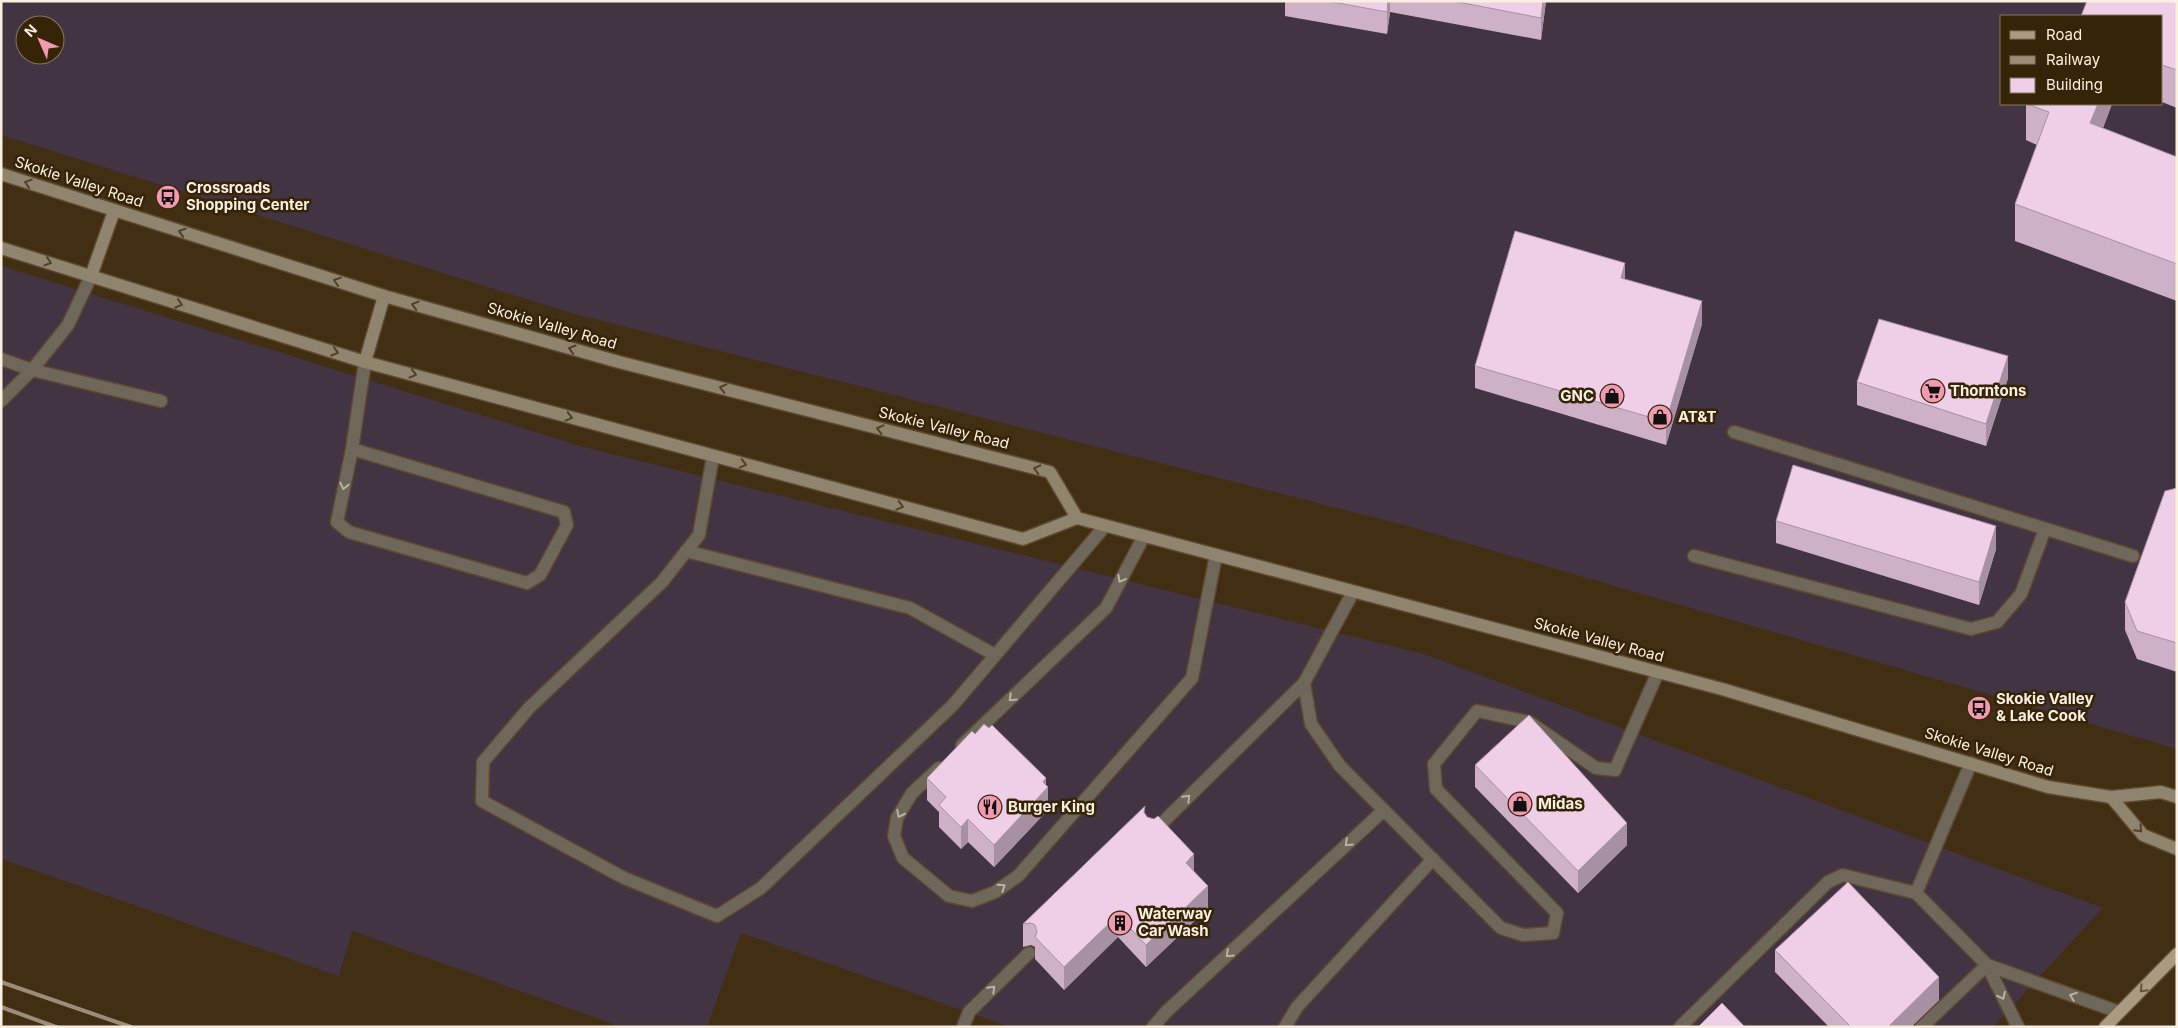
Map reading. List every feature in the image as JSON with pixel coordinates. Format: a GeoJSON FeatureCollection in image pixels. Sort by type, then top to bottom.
{"type":"FeatureCollection","features":[{"type":"Feature","properties":{"kind":"main road","name":"Skokie Valley Road"},"geometry":{"type":"LineString","coordinates":[[1,174],[384,296],[619,362],[1050,472],[1077,518],[1658,672],[2048,787],[2111,797],[2161,792],[2177,797]]}},
{"type":"Feature","properties":{"kind":"main road"},"geometry":{"type":"LineString","coordinates":[[91,276],[114,210]]}},
{"type":"Feature","properties":{"kind":"main road"},"geometry":{"type":"LineString","coordinates":[[1,248],[366,362],[1023,539],[1077,518]]}},
{"type":"Feature","properties":{"kind":"main road"},"geometry":{"type":"LineString","coordinates":[[366,362],[384,296]]}},
{"type":"Feature","properties":{"kind":"main road"},"geometry":{"type":"LineString","coordinates":[[2111,797],[2144,835],[2177,849]]}},
{"type":"Feature","properties":{"kind":"main road"},"geometry":{"type":"LineString","coordinates":[[2105,1027],[2177,954]]}},
{"type":"Feature","properties":{"kind":"lane"},"geometry":{"type":"LineString","coordinates":[[1,401],[32,370],[68,325],[91,276]]}},
{"type":"Feature","properties":{"kind":"lane"},"geometry":{"type":"LineString","coordinates":[[1,359],[32,370],[161,401]]}},
{"type":"Feature","properties":{"kind":"lane"},"geometry":{"type":"LineString","coordinates":[[352,450],[564,512],[567,525],[540,575],[527,583],[349,532],[337,522],[352,450],[366,362]]}},
{"type":"Feature","properties":{"kind":"lane"},"geometry":{"type":"LineString","coordinates":[[1734,432],[2133,556]]}},
{"type":"Feature","properties":{"kind":"lane"},"geometry":{"type":"LineString","coordinates":[[713,456],[699,535],[662,582],[529,708],[484,762],[482,801],[624,878],[716,916],[761,888],[953,704],[1105,526]]}},
{"type":"Feature","properties":{"kind":"lane"},"geometry":{"type":"LineString","coordinates":[[1694,556],[1971,629],[1997,622],[2021,594],[2045,529]]}},
{"type":"Feature","properties":{"kind":"lane"},"geometry":{"type":"LineString","coordinates":[[1144,536],[1106,608],[912,793],[897,818],[894,836],[903,858],[950,896],[972,901],[995,892],[1018,876],[1192,678],[1216,555]]}},
{"type":"Feature","properties":{"kind":"lane"},"geometry":{"type":"LineString","coordinates":[[686,550],[910,608],[995,655]]}},
{"type":"Feature","properties":{"kind":"lane"},"geometry":{"type":"LineString","coordinates":[[1152,832],[1304,683],[1354,592]]}},
{"type":"Feature","properties":{"kind":"lane"},"geometry":{"type":"LineString","coordinates":[[1304,683],[1311,724],[1340,766],[1501,928],[1523,936],[1552,933],[1557,913],[1436,789],[1434,764],[1477,711],[1529,722],[1596,768],[1615,770],[1658,672]]}},
{"type":"Feature","properties":{"kind":"lane"},"geometry":{"type":"LineString","coordinates":[[1916,893],[1970,763]]}},
{"type":"Feature","properties":{"kind":"lane"},"geometry":{"type":"LineString","coordinates":[[1153,1027],[1166,1012],[1384,810]]}},
{"type":"Feature","properties":{"kind":"lane"},"geometry":{"type":"LineString","coordinates":[[1284,1027],[1297,1007],[1433,859]]}},
{"type":"Feature","properties":{"kind":"lane"},"geometry":{"type":"LineString","coordinates":[[1680,1027],[1828,882],[1844,875],[1916,893],[1987,965],[2018,1027]]}},
{"type":"Feature","properties":{"kind":"lane"},"geometry":{"type":"LineString","coordinates":[[963,1027],[969,1012],[1029,953]]}},
{"type":"Feature","properties":{"kind":"lane"},"geometry":{"type":"LineString","coordinates":[[1987,965],[2119,1012]]}},
{"type":"Feature","properties":{"kind":"lane"},"geometry":{"type":"LineString","coordinates":[[1922,1027],[1987,965]]}},
{"type":"Feature","properties":{"kind":"shaded area"},"geometry":{"type":"Polygon","coordinates":[[[1,1],[2177,1],[2177,749],[1408,526],[571,313],[1,135],[1,1]]]}},
{"type":"Feature","properties":{"kind":"shaded area"},"geometry":{"type":"Polygon","coordinates":[[[1,266],[587,448],[1424,654],[2103,908],[1993,1027],[1010,1027],[741,933],[707,1027],[621,1027],[352,931],[339,976],[1,859],[1,266]]]}},
{"type":"Feature","properties":{"kind":"building"},"geometry":{"type":"Polygon","coordinates":[[[1327,1],[1388,1],[1387,12],[1327,1]]]}},
{"type":"Feature","properties":{"kind":"building"},"geometry":{"type":"Polygon","coordinates":[[[1453,1],[1543,1],[1541,18],[1453,1]]]}},
{"type":"Feature","properties":{"kind":"building"},"geometry":{"type":"Polygon","coordinates":[[[2087,1],[2177,1],[2177,70],[2163,65],[2163,15],[2081,15],[2087,1]]]}},
{"type":"Feature","properties":{"kind":"building"},"geometry":{"type":"Polygon","coordinates":[[[2030,105],[2098,105],[2090,123],[2177,157],[2177,264],[2015,204],[2049,112],[2030,105]]]}},
{"type":"Feature","properties":{"kind":"building"},"geometry":{"type":"Polygon","coordinates":[[[1515,231],[1625,263],[1621,278],[1702,301],[1666,422],[1475,366],[1515,231]]]}},
{"type":"Feature","properties":{"kind":"building","name":"Thorntons"},"geometry":{"type":"Polygon","coordinates":[[[1879,319],[2008,356],[1986,424],[1857,382],[1879,319]]]}},
{"type":"Feature","properties":{"kind":"building"},"geometry":{"type":"Polygon","coordinates":[[[1793,465],[1996,526],[1979,582],[1776,521],[1793,465]]]}},
{"type":"Feature","properties":{"kind":"building"},"geometry":{"type":"Polygon","coordinates":[[[2177,488],[2177,643],[2137,631],[2125,602],[2165,491],[2177,488]]]}},
{"type":"Feature","properties":{"kind":"building"},"geometry":{"type":"Polygon","coordinates":[[[1529,715],[1627,823],[1578,871],[1475,765],[1529,715]]]}},
{"type":"Feature","properties":{"kind":"building","name":"Burger King"},"geometry":{"type":"Polygon","coordinates":[[[984,724],[989,728],[992,725],[1046,778],[1043,782],[1048,787],[994,845],[968,819],[961,827],[939,805],[946,797],[927,778],[972,731],[975,734],[984,724]]]}},
{"type":"Feature","properties":{"kind":"building","name":"Waterway Car Wash"},"geometry":{"type":"Polygon","coordinates":[[[1145,806],[1144,812],[1147,817],[1154,819],[1158,816],[1194,854],[1186,863],[1208,886],[1146,945],[1118,915],[1064,967],[1035,937],[1037,932],[1035,925],[1031,923],[1023,924],[1145,806]]]}},
{"type":"Feature","properties":{"kind":"building"},"geometry":{"type":"Polygon","coordinates":[[[1848,882],[1939,977],[1888,1027],[1851,1027],[1775,950],[1848,882]]]}},
{"type":"Feature","properties":{"kind":"building"},"geometry":{"type":"Polygon","coordinates":[[[1722,1003],[1745,1027],[1698,1027],[1722,1003]]]}},
{"type":"Feature","properties":{"kind":"railway"},"geometry":{"type":"LineString","coordinates":[[1,982],[131,1027]]}},
{"type":"Feature","properties":{"kind":"railway"},"geometry":{"type":"LineString","coordinates":[[1,1007],[56,1027]]}},
{"type":"Feature","properties":{"kind":"place","name":"Crossroads Shopping Center"},"geometry":{"type":"Point","coordinates":[168,197]}},
{"type":"Feature","properties":{"kind":"place","name":"Thorntons"},"geometry":{"type":"Point","coordinates":[1933,391]}},
{"type":"Feature","properties":{"kind":"place","name":"GNC"},"geometry":{"type":"Point","coordinates":[1612,396]}},
{"type":"Feature","properties":{"kind":"place","name":"AT&T"},"geometry":{"type":"Point","coordinates":[1660,417]}},
{"type":"Feature","properties":{"kind":"place","name":"Skokie Valley & Lake Cook"},"geometry":{"type":"Point","coordinates":[1979,708]}},
{"type":"Feature","properties":{"kind":"place","name":"Midas"},"geometry":{"type":"Point","coordinates":[1520,804]}},
{"type":"Feature","properties":{"kind":"place","name":"Burger King"},"geometry":{"type":"Point","coordinates":[990,807]}},
{"type":"Feature","properties":{"kind":"place","name":"Waterway Car Wash"},"geometry":{"type":"Point","coordinates":[1120,923]}}]}
